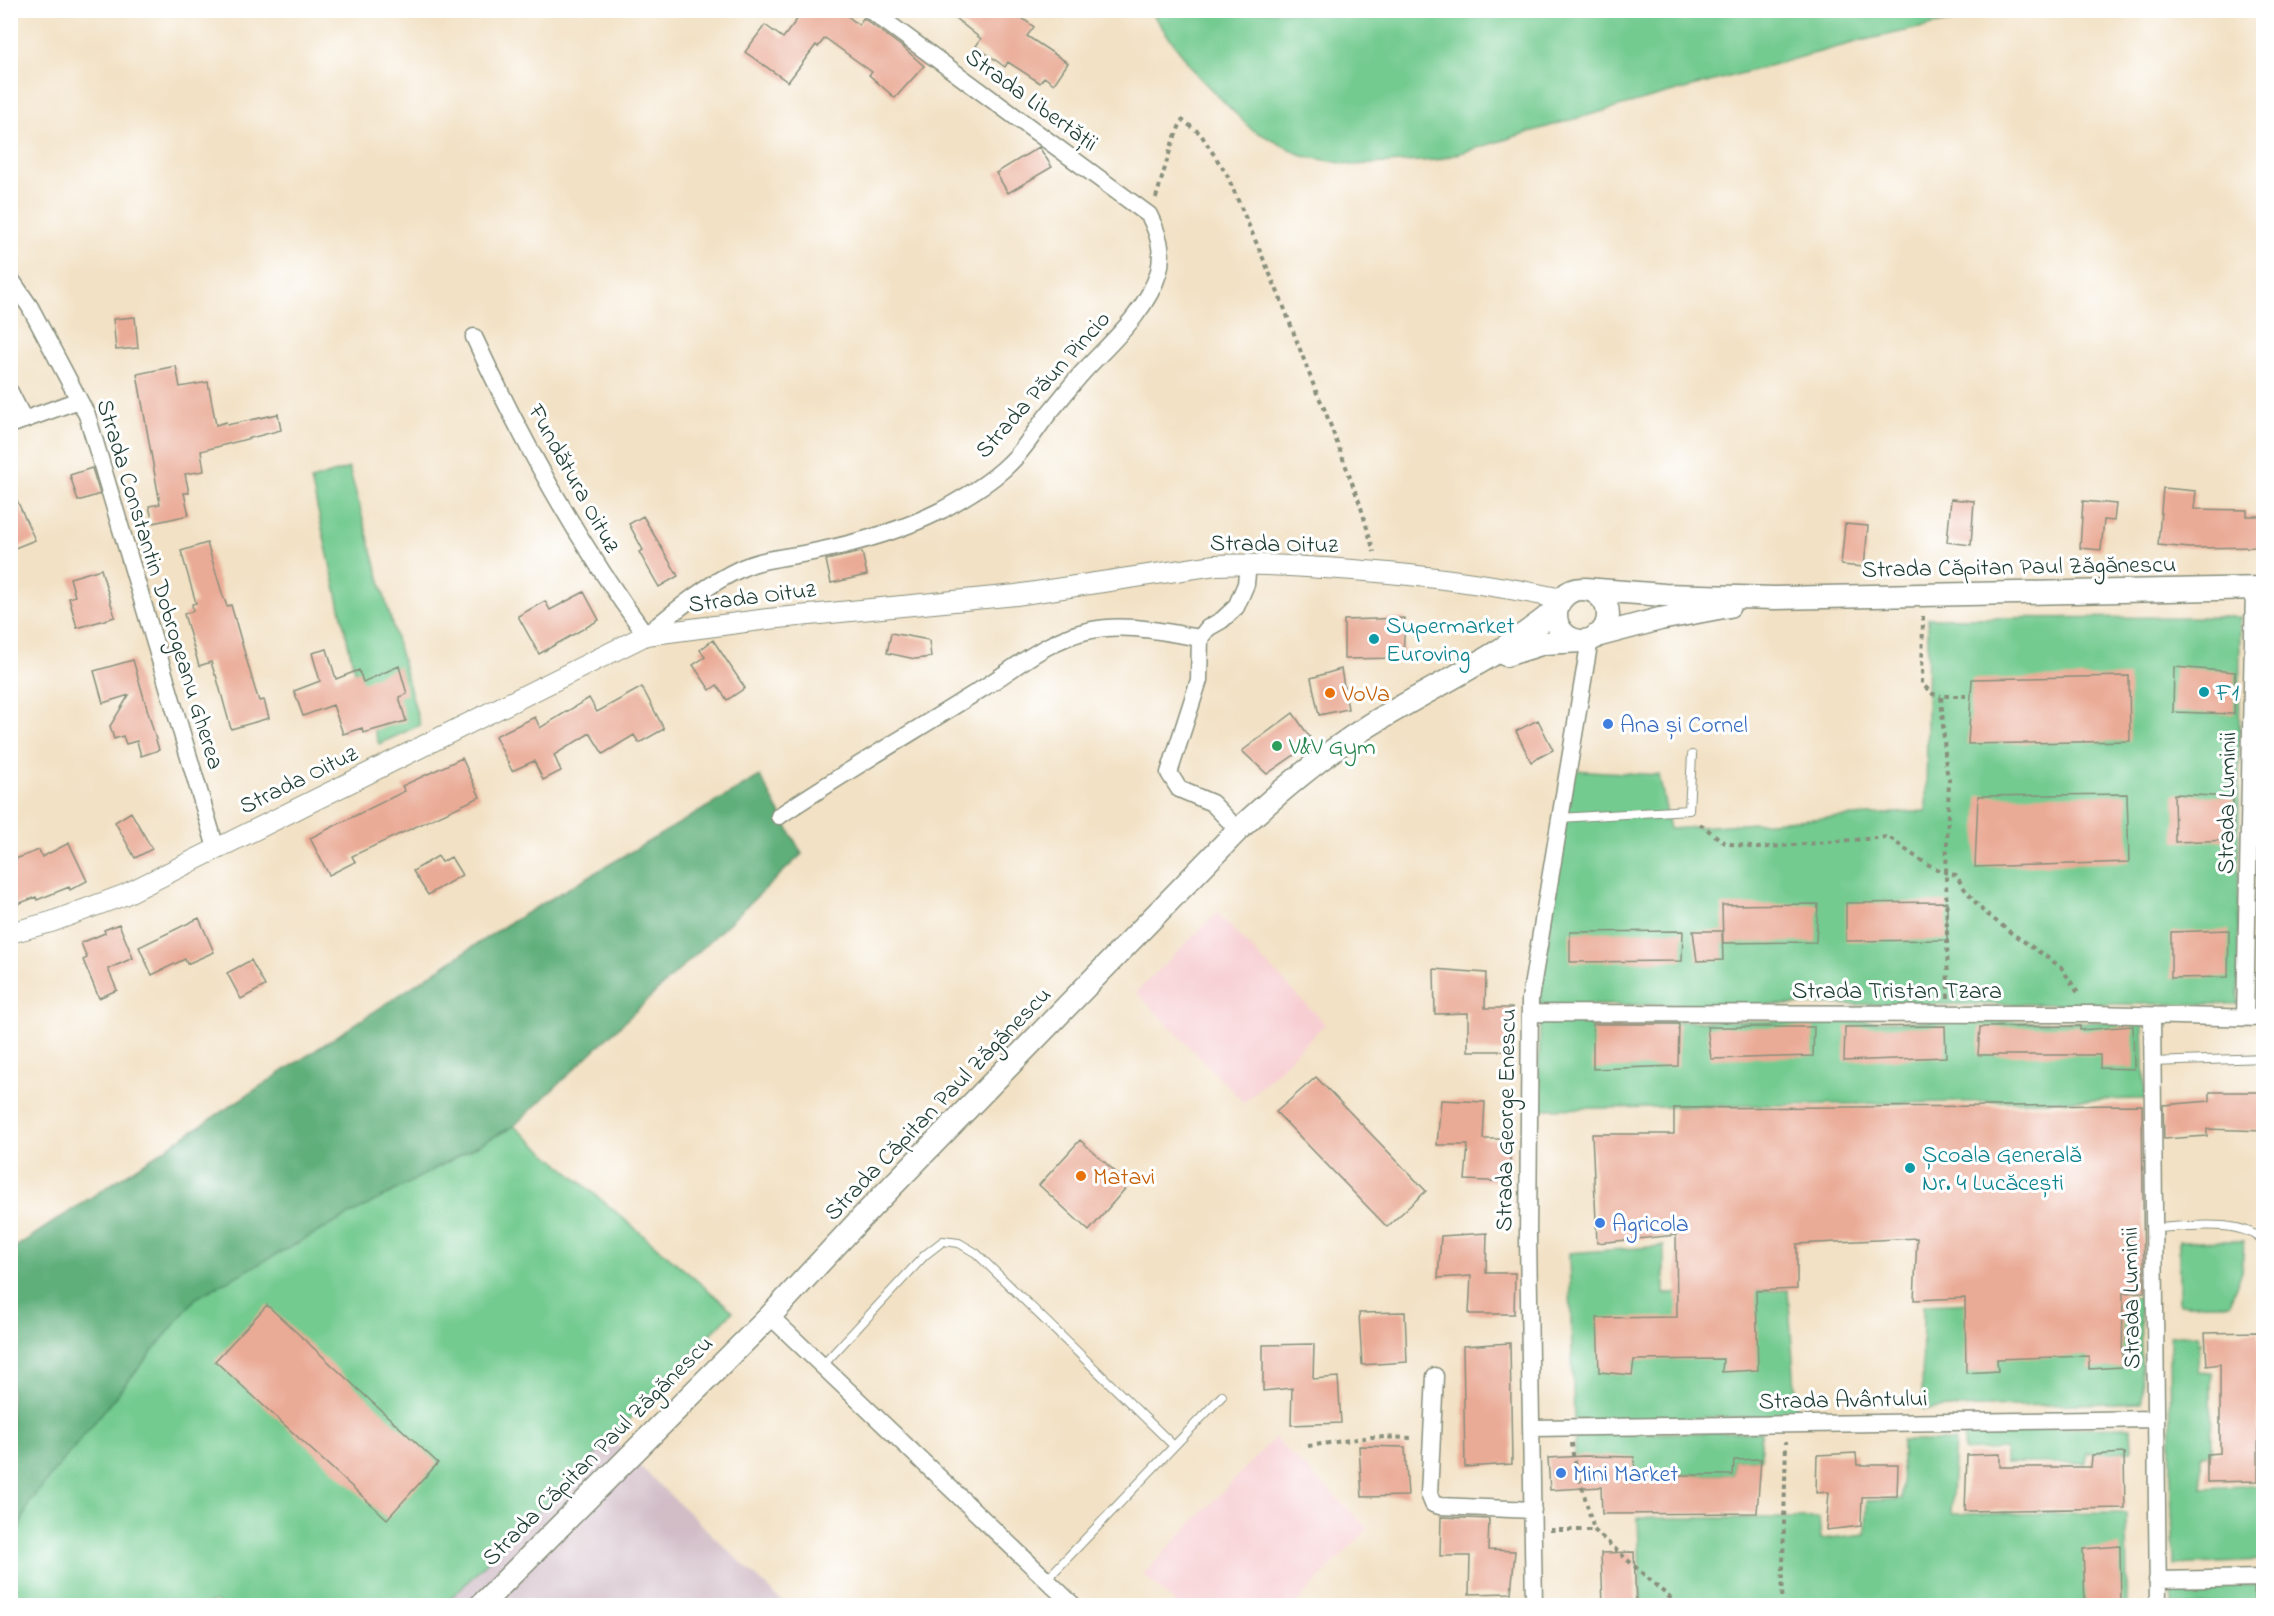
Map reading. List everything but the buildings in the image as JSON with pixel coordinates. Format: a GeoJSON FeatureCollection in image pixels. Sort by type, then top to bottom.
{"type":"FeatureCollection","features":[{"type":"Feature","properties":{"kind":"main road","name":"Strada Căpitan Paul Zăgănescu"},"geometry":{"type":"LineString","coordinates":[[481,1605],[770,1316],[866,1213],[1238,830],[1300,774],[1347,739],[1526,633],[1560,604],[1568,593],[1585,589],[1664,595],[1775,598],[2259,588]]}},
{"type":"Feature","properties":{"kind":"main road"},"geometry":{"type":"LineString","coordinates":[[1560,604],[1557,616],[1562,630],[1568,636],[1589,639],[1606,624],[1608,609],[1600,595],[1585,589]]}},
{"type":"Feature","properties":{"kind":"main road","name":"Strada Căpitan Paul Zăgănescu"},"geometry":{"type":"LineString","coordinates":[[1460,674],[1506,655],[1544,644],[1589,639],[1691,613],[1775,598]]}},
{"type":"Feature","properties":{"kind":"street","name":"Strada Libertății"},"geometry":{"type":"LineString","coordinates":[[870,10],[1136,205]]}},
{"type":"Feature","properties":{"kind":"street","name":"Strada Păun Pincio"},"geometry":{"type":"LineString","coordinates":[[645,635],[680,607],[742,568],[770,559],[846,546],[896,531],[942,510],[981,486],[1009,465],[1083,372],[1127,326],[1150,290],[1159,271],[1162,246],[1149,215],[1136,205]]}},
{"type":"Feature","properties":{"kind":"street","name":"Strada Constantin Dobrogeanu Gherea"},"geometry":{"type":"LineString","coordinates":[[10,278],[30,307],[87,415],[216,848]]}},
{"type":"Feature","properties":{"kind":"street","name":"Fundătura Oituz"},"geometry":{"type":"LineString","coordinates":[[474,337],[492,378],[555,494],[596,564],[645,635]]}},
{"type":"Feature","properties":{"kind":"street"},"geometry":{"type":"LineString","coordinates":[[10,392],[17,422],[79,400]]}},
{"type":"Feature","properties":{"kind":"street","name":"Strada Oituz"},"geometry":{"type":"LineString","coordinates":[[10,933],[51,922],[113,899],[162,877],[645,635],[768,619],[1016,596],[1215,564],[1379,572],[1498,586],[1560,604]]}},
{"type":"Feature","properties":{"kind":"street"},"geometry":{"type":"LineString","coordinates":[[1238,830],[1212,803],[1179,789],[1169,773],[1199,680],[1200,638],[1208,628],[1222,620],[1236,607],[1246,584],[1248,564]]}},
{"type":"Feature","properties":{"kind":"street","name":"Strada Luminii"},"geometry":{"type":"LineString","coordinates":[[2245,1018],[2259,588]]}},
{"type":"Feature","properties":{"kind":"street"},"geometry":{"type":"LineString","coordinates":[[779,816],[861,761],[938,716],[1052,643],[1088,630],[1122,628],[1157,630],[1200,638]]}},
{"type":"Feature","properties":{"kind":"street","name":"Strada George Enescu"},"geometry":{"type":"LineString","coordinates":[[1534,1605],[1528,1237],[1530,999],[1589,639]]}},
{"type":"Feature","properties":{"kind":"street","name":"Strada Tristan Tzara"},"geometry":{"type":"LineString","coordinates":[[1530,1013],[2093,1014],[2264,1018]]}},
{"type":"Feature","properties":{"kind":"street","name":"Strada Luminii"},"geometry":{"type":"LineString","coordinates":[[2152,1016],[2158,1605]]}},
{"type":"Feature","properties":{"kind":"street"},"geometry":{"type":"LineString","coordinates":[[770,1316],[1074,1605]]}},
{"type":"Feature","properties":{"kind":"street"},"geometry":{"type":"LineString","coordinates":[[1435,1376],[1430,1438],[1429,1494],[1433,1504],[1533,1510]]}},
{"type":"Feature","properties":{"kind":"street","name":"Strada Avântului"},"geometry":{"type":"LineString","coordinates":[[1532,1428],[2156,1419]]}},
{"type":"Feature","properties":{"kind":"street"},"geometry":{"type":"LineString","coordinates":[[2157,1580],[2263,1578],[2263,1605]]}},
{"type":"Feature","properties":{"kind":"lane"},"geometry":{"type":"LineString","coordinates":[[1560,818],[1689,810],[1692,756]]}},
{"type":"Feature","properties":{"kind":"lane"},"geometry":{"type":"LineString","coordinates":[[2152,1062],[2264,1058]]}},
{"type":"Feature","properties":{"kind":"lane"},"geometry":{"type":"LineString","coordinates":[[2154,1228],[2226,1226],[2244,1228],[2258,1236],[2264,1243]]}},
{"type":"Feature","properties":{"kind":"lane"},"geometry":{"type":"LineString","coordinates":[[823,1365],[925,1255],[944,1242],[959,1243],[976,1253],[1174,1446]]}},
{"type":"Feature","properties":{"kind":"lane"},"geometry":{"type":"LineString","coordinates":[[1048,1578],[1222,1396]]}},
{"type":"Feature","properties":{"kind":"path"},"geometry":{"type":"LineString","coordinates":[[1136,205],[1156,199],[1172,144],[1182,120],[1200,133],[1227,174],[1324,408],[1360,504],[1379,572]]}},
{"type":"Feature","properties":{"kind":"path"},"geometry":{"type":"LineString","coordinates":[[1923,616],[1922,684],[1933,694],[1966,696]]}},
{"type":"Feature","properties":{"kind":"path"},"geometry":{"type":"LineString","coordinates":[[1941,696],[1946,768],[1949,779],[1946,873],[1948,1014]]}},
{"type":"Feature","properties":{"kind":"path"},"geometry":{"type":"LineString","coordinates":[[1700,824],[1725,843],[1757,848],[1889,837],[1912,855],[1946,873],[1956,874],[1963,887],[1982,910],[2061,967],[2093,1014]]}},
{"type":"Feature","properties":{"kind":"path"},"geometry":{"type":"LineString","coordinates":[[1782,1605],[1787,1423]]}},
{"type":"Feature","properties":{"kind":"path"},"geometry":{"type":"LineString","coordinates":[[1570,1427],[1573,1455],[1594,1530],[1678,1605]]}},
{"type":"Feature","properties":{"kind":"path"},"geometry":{"type":"LineString","coordinates":[[1308,1446],[1371,1437],[1430,1438]]}},
{"type":"Feature","properties":{"kind":"path"},"geometry":{"type":"LineString","coordinates":[[1534,1530],[1594,1530]]}},
{"type":"Feature","properties":{"kind":"shaded area"},"geometry":{"type":"Polygon","coordinates":[[[1217,913],[1325,1024],[1244,1103],[1136,992],[1217,913]]]}},
{"type":"Feature","properties":{"kind":"shaded area"},"geometry":{"type":"Polygon","coordinates":[[[1274,1438],[1368,1528],[1295,1605],[1177,1605],[1143,1574],[1274,1438]]]}},
{"type":"Feature","properties":{"kind":"shaded area"},"geometry":{"type":"Polygon","coordinates":[[[611,1439],[786,1605],[444,1606],[611,1439]]]}},
{"type":"Feature","properties":{"kind":"green space"},"geometry":{"type":"Polygon","coordinates":[[[1150,11],[1997,11],[1860,41],[1560,123],[1437,160],[1352,165],[1303,156],[1251,129],[1198,76],[1150,11]]]}},
{"type":"Feature","properties":{"kind":"green space"},"geometry":{"type":"Polygon","coordinates":[[[349,468],[420,725],[379,744],[357,683],[311,480],[349,468]]]}},
{"type":"Feature","properties":{"kind":"green space"},"geometry":{"type":"Polygon","coordinates":[[[2240,617],[2238,1004],[1539,1005],[1572,770],[1659,775],[1670,829],[1926,811],[1928,618],[2240,617]]]}},
{"type":"Feature","properties":{"kind":"green space"},"geometry":{"type":"Polygon","coordinates":[[[760,776],[802,854],[514,1126],[196,1298],[30,1501],[11,1548],[11,1250],[506,925],[760,776]]]}},
{"type":"Feature","properties":{"kind":"green space"},"geometry":{"type":"Polygon","coordinates":[[[1540,1021],[2143,1022],[2145,1099],[1538,1109],[1540,1021]]]}},
{"type":"Feature","properties":{"kind":"green space"},"geometry":{"type":"Polygon","coordinates":[[[514,1126],[733,1311],[611,1439],[444,1605],[220,1606],[217,1602],[192,1606],[11,1606],[11,1548],[30,1501],[195,1298],[514,1126]]]}},
{"type":"Feature","properties":{"kind":"green space"},"geometry":{"type":"Polygon","coordinates":[[[2179,1241],[2244,1241],[2242,1272],[2230,1304],[2179,1304],[2179,1241]]]}},
{"type":"Feature","properties":{"kind":"green space"},"geometry":{"type":"Polygon","coordinates":[[[1664,1246],[1664,1294],[1788,1290],[1797,1416],[1574,1420],[1569,1253],[1664,1246]]]}},
{"type":"Feature","properties":{"kind":"green space"},"geometry":{"type":"Polygon","coordinates":[[[2140,1297],[2142,1402],[1922,1409],[1923,1305],[2140,1297]]]}},
{"type":"Feature","properties":{"kind":"green space"},"geometry":{"type":"Polygon","coordinates":[[[2170,1335],[2199,1335],[2198,1372],[2211,1373],[2212,1454],[2201,1455],[2202,1488],[2263,1485],[2263,1561],[2174,1565],[2170,1335]]]}},
{"type":"Feature","properties":{"kind":"green space"},"geometry":{"type":"Polygon","coordinates":[[[2131,1427],[2132,1451],[2086,1453],[2086,1463],[2005,1463],[2005,1449],[1964,1451],[1965,1429],[2131,1427]]]}},
{"type":"Feature","properties":{"kind":"green space"},"geometry":{"type":"Polygon","coordinates":[[[1761,1432],[1761,1459],[1734,1460],[1733,1475],[1635,1475],[1574,1457],[1576,1434],[1761,1432]]]}},
{"type":"Feature","properties":{"kind":"green space"},"geometry":{"type":"Polygon","coordinates":[[[1902,1441],[1955,1441],[1951,1514],[2126,1513],[2127,1605],[1641,1605],[1638,1518],[1819,1518],[1821,1539],[1866,1534],[1867,1501],[1902,1499],[1902,1441]]]}},
{"type":"Feature","properties":{"kind":"green space"},"geometry":{"type":"Polygon","coordinates":[[[2172,1585],[2257,1585],[2257,1605],[2172,1605],[2172,1585]]]}},
{"type":"Feature","properties":{"kind":"place","name":"Supermarket Euroving"},"geometry":{"type":"Point","coordinates":[1374,639]}},
{"type":"Feature","properties":{"kind":"place","name":"F1"},"geometry":{"type":"Point","coordinates":[2204,692]}},
{"type":"Feature","properties":{"kind":"place","name":"VoVa"},"geometry":{"type":"Point","coordinates":[1330,693]}},
{"type":"Feature","properties":{"kind":"place","name":"Ana și Cornel"},"geometry":{"type":"Point","coordinates":[1608,724]}},
{"type":"Feature","properties":{"kind":"place","name":"V&V Gym"},"geometry":{"type":"Point","coordinates":[1277,746]}},
{"type":"Feature","properties":{"kind":"place","name":"Școala Generală Nr. 4 Lucăcești"},"geometry":{"type":"Point","coordinates":[1910,1168]}},
{"type":"Feature","properties":{"kind":"place","name":"Matavi"},"geometry":{"type":"Point","coordinates":[1081,1176]}},
{"type":"Feature","properties":{"kind":"place","name":"Agricola"},"geometry":{"type":"Point","coordinates":[1600,1223]}},
{"type":"Feature","properties":{"kind":"place","name":"Mini Market"},"geometry":{"type":"Point","coordinates":[1561,1473]}}]}
